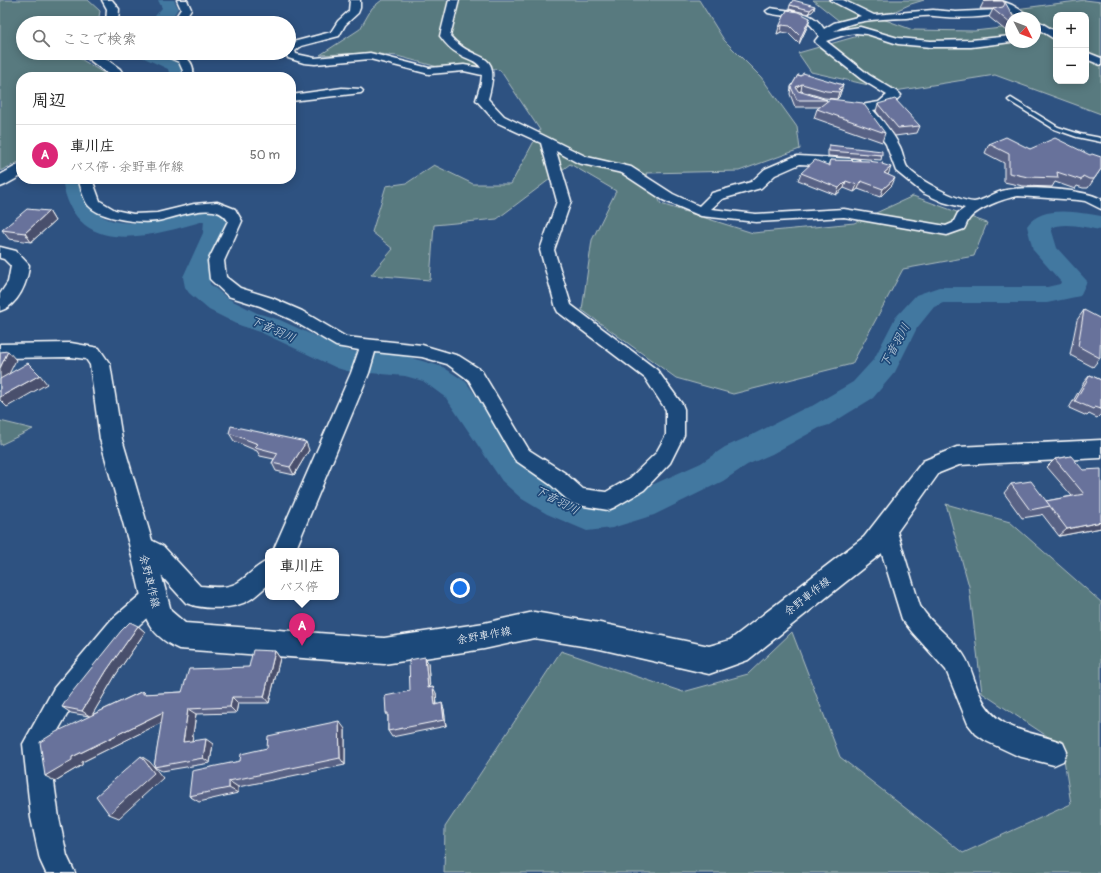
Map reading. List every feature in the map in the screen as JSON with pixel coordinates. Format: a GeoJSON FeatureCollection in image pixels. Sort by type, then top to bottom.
{"type":"FeatureCollection","features":[{"type":"Feature","properties":{"kind":"main road"},"geometry":{"type":"LineString","coordinates":[[107,0],[113,9],[112,16]]}},
{"type":"Feature","properties":{"kind":"main road"},"geometry":{"type":"LineString","coordinates":[[98,60],[115,72]]}},
{"type":"Feature","properties":{"kind":"main road"},"geometry":{"type":"LineString","coordinates":[[0,182],[16,172]]}},
{"type":"Feature","properties":{"kind":"main road"},"geometry":{"type":"LineString","coordinates":[[0,252],[10,255],[20,265],[20,275],[13,291],[0,304]]}},
{"type":"Feature","properties":{"kind":"main road","name":"余野車作線"},"geometry":{"type":"LineString","coordinates":[[0,351],[71,350],[92,353],[100,364],[111,439],[141,544],[159,618],[180,636],[384,651],[484,636],[534,625],[600,636],[709,660],[738,651],[873,544],[931,467],[957,456],[1101,449]]}},
{"type":"Feature","properties":{"kind":"street"},"geometry":{"type":"LineString","coordinates":[[182,0],[186,9],[182,16]]}},
{"type":"Feature","properties":{"kind":"street"},"geometry":{"type":"LineString","coordinates":[[296,45],[335,34],[342,23],[352,16],[356,9],[355,0]]}},
{"type":"Feature","properties":{"kind":"street"},"geometry":{"type":"LineString","coordinates":[[454,0],[453,11],[446,24],[445,36],[456,49],[483,61],[486,65],[488,83],[482,100],[500,119],[583,160],[626,170],[668,197],[701,212],[756,218],[844,213],[947,231],[959,226],[963,216],[976,207],[1005,194],[1018,192],[1078,196],[1089,198],[1101,205]]}},
{"type":"Feature","properties":{"kind":"street"},"geometry":{"type":"LineString","coordinates":[[835,0],[871,17]]}},
{"type":"Feature","properties":{"kind":"street"},"geometry":{"type":"LineString","coordinates":[[990,0],[1018,12]]}},
{"type":"Feature","properties":{"kind":"street"},"geometry":{"type":"LineString","coordinates":[[771,11],[778,13],[797,13],[807,17],[815,22],[824,36]]}},
{"type":"Feature","properties":{"kind":"street"},"geometry":{"type":"LineString","coordinates":[[901,168],[900,158],[879,123],[861,106],[882,105],[895,95],[865,77],[820,41],[830,29],[838,25],[871,17],[933,13],[940,15],[995,12]]}},
{"type":"Feature","properties":{"kind":"street"},"geometry":{"type":"LineString","coordinates":[[1041,26],[1053,35]]}},
{"type":"Feature","properties":{"kind":"street"},"geometry":{"type":"LineString","coordinates":[[824,36],[849,30],[862,30],[890,40],[906,43],[961,44],[1005,40]]}},
{"type":"Feature","properties":{"kind":"street"},"geometry":{"type":"LineString","coordinates":[[1041,36],[1053,36]]}},
{"type":"Feature","properties":{"kind":"street"},"geometry":{"type":"LineString","coordinates":[[296,57],[315,61],[370,56],[429,71],[464,68],[488,73]]}},
{"type":"Feature","properties":{"kind":"street"},"geometry":{"type":"LineString","coordinates":[[1089,56],[1101,62]]}},
{"type":"Feature","properties":{"kind":"street"},"geometry":{"type":"LineString","coordinates":[[183,60],[188,72]]}},
{"type":"Feature","properties":{"kind":"street"},"geometry":{"type":"LineString","coordinates":[[296,97],[342,91],[356,91]]}},
{"type":"Feature","properties":{"kind":"street"},"geometry":{"type":"LineString","coordinates":[[87,184],[94,203],[110,213],[133,218],[157,217],[194,208],[217,206],[230,212],[235,221],[216,261],[218,279],[234,292],[266,302],[296,315],[342,342],[422,351],[453,360],[475,375],[522,455],[558,479],[578,497],[608,501],[637,484],[663,458],[675,435],[675,409],[651,374],[564,308],[547,250],[564,201],[547,141]]}},
{"type":"Feature","properties":{"kind":"street"},"geometry":{"type":"LineString","coordinates":[[701,212],[716,196],[756,184],[770,172],[798,160],[865,163]]}},
{"type":"Feature","properties":{"kind":"street"},"geometry":{"type":"LineString","coordinates":[[888,166],[901,168],[928,190],[948,200],[976,207]]}},
{"type":"Feature","properties":{"kind":"street"},"geometry":{"type":"LineString","coordinates":[[285,548],[360,373],[369,345]]}},
{"type":"Feature","properties":{"kind":"street"},"geometry":{"type":"LineString","coordinates":[[885,528],[910,611],[915,621],[945,650],[955,664],[972,706],[980,720],[996,733],[1011,742],[1054,752]]}},
{"type":"Feature","properties":{"kind":"street"},"geometry":{"type":"LineString","coordinates":[[141,544],[154,553],[194,596],[222,598],[243,592],[265,574]]}},
{"type":"Feature","properties":{"kind":"street"},"geometry":{"type":"LineString","coordinates":[[61,873],[54,860],[45,818],[36,744],[63,697],[114,634],[154,597]]}},
{"type":"Feature","properties":{"kind":"lane"},"geometry":{"type":"LineString","coordinates":[[1010,100],[1056,128],[1079,136],[1101,140]]}},
{"type":"Feature","properties":{"kind":"green space"},"geometry":{"type":"Polygon","coordinates":[[[0,0],[88,0],[100,11],[99,16],[16,16],[16,60],[82,60],[102,72],[16,72],[16,163],[0,171],[0,0]]]}},
{"type":"Feature","properties":{"kind":"green space"},"geometry":{"type":"Polygon","coordinates":[[[382,0],[699,0],[724,40],[761,77],[797,127],[800,149],[739,171],[646,173],[661,204],[753,233],[854,223],[913,196],[987,223],[974,256],[903,269],[852,364],[733,394],[676,378],[582,310],[592,240],[616,191],[570,164],[497,219],[434,225],[430,280],[371,275],[393,249],[372,232],[386,186],[407,183],[434,165],[473,184],[511,184],[540,130],[500,70],[467,65],[438,67],[397,56],[369,53],[320,55],[360,29],[372,8],[382,0]]]}},
{"type":"Feature","properties":{"kind":"green space"},"geometry":{"type":"Polygon","coordinates":[[[813,0],[924,0],[911,4],[880,18],[913,30],[974,31],[1005,28],[1005,48],[1041,48],[1041,12],[1010,12],[1008,10],[1085,0],[1101,2],[1101,114],[995,75],[895,91],[811,72],[798,53],[858,36],[813,0]]]}},
{"type":"Feature","properties":{"kind":"green space"},"geometry":{"type":"Polygon","coordinates":[[[0,421],[33,429],[0,445],[0,421]]]}},
{"type":"Feature","properties":{"kind":"green space"},"geometry":{"type":"Polygon","coordinates":[[[946,504],[1010,522],[1101,602],[1101,873],[444,873],[445,827],[561,651],[683,692],[748,674],[792,632],[840,757],[963,853],[1071,804],[1062,746],[982,693],[969,586],[946,504]]]}},
{"type":"Feature","properties":{"kind":"building"},"geometry":{"type":"Polygon","coordinates":[[[793,0],[815,6],[810,10],[790,5],[793,0]]]}},
{"type":"Feature","properties":{"kind":"building"},"geometry":{"type":"Polygon","coordinates":[[[1002,0],[1005,2],[1011,12],[1005,12],[1005,19],[993,9],[1003,7],[1005,4],[1003,1],[984,1],[1002,0]]]}},
{"type":"Feature","properties":{"kind":"building"},"geometry":{"type":"Polygon","coordinates":[[[787,10],[798,12],[810,18],[801,37],[790,26],[782,25],[779,27],[787,10]]]}},
{"type":"Feature","properties":{"kind":"building"},"geometry":{"type":"Polygon","coordinates":[[[803,73],[843,85],[838,89],[841,90],[839,92],[826,91],[802,84],[796,87],[798,91],[827,100],[797,100],[791,87],[798,75],[801,76],[803,73]]]}},
{"type":"Feature","properties":{"kind":"building"},"geometry":{"type":"Polygon","coordinates":[[[830,99],[863,103],[885,133],[817,109],[830,99]]]}},
{"type":"Feature","properties":{"kind":"building"},"geometry":{"type":"Polygon","coordinates":[[[895,99],[920,126],[898,128],[878,104],[895,99]]]}},
{"type":"Feature","properties":{"kind":"building"},"geometry":{"type":"Polygon","coordinates":[[[1006,137],[1030,149],[1055,138],[1090,155],[1092,154],[1101,157],[1101,169],[1094,179],[1089,179],[1083,176],[1081,180],[1057,172],[1058,178],[1028,177],[1009,173],[1009,154],[989,144],[1006,137]]]}},
{"type":"Feature","properties":{"kind":"building"},"geometry":{"type":"Polygon","coordinates":[[[829,145],[882,151],[882,155],[829,151],[829,145]]]}},
{"type":"Feature","properties":{"kind":"building"},"geometry":{"type":"Polygon","coordinates":[[[815,160],[830,166],[830,160],[883,163],[882,164],[891,167],[884,173],[895,178],[883,189],[861,181],[857,185],[846,181],[839,188],[801,173],[815,160]]]}},
{"type":"Feature","properties":{"kind":"building"},"geometry":{"type":"Polygon","coordinates":[[[27,209],[49,211],[25,233],[2,230],[27,209]]]}},
{"type":"Feature","properties":{"kind":"building"},"geometry":{"type":"Polygon","coordinates":[[[1084,310],[1101,319],[1100,358],[1078,346],[1084,310]]]}},
{"type":"Feature","properties":{"kind":"building"},"geometry":{"type":"Polygon","coordinates":[[[8,351],[0,368],[0,352],[8,351]]]}},
{"type":"Feature","properties":{"kind":"building"},"geometry":{"type":"Polygon","coordinates":[[[28,363],[40,375],[0,397],[0,379],[28,363]]]}},
{"type":"Feature","properties":{"kind":"building"},"geometry":{"type":"Polygon","coordinates":[[[1090,375],[1101,380],[1101,409],[1095,407],[1093,409],[1075,401],[1090,375]]]}},
{"type":"Feature","properties":{"kind":"building"},"geometry":{"type":"Polygon","coordinates":[[[231,426],[306,442],[290,467],[272,463],[278,453],[255,447],[258,444],[229,433],[231,426]]]}},
{"type":"Feature","properties":{"kind":"building"},"geometry":{"type":"Polygon","coordinates":[[[1071,456],[1083,470],[1101,469],[1101,522],[1067,529],[1046,501],[1084,494],[1055,459],[1071,456]]]}},
{"type":"Feature","properties":{"kind":"building"},"geometry":{"type":"Polygon","coordinates":[[[1031,481],[1050,506],[1030,510],[1011,484],[1031,481]]]}},
{"type":"Feature","properties":{"kind":"building"},"geometry":{"type":"Polygon","coordinates":[[[130,622],[138,626],[107,670],[82,711],[62,707],[69,696],[121,631],[130,622]]]}},
{"type":"Feature","properties":{"kind":"building"},"geometry":{"type":"Polygon","coordinates":[[[253,650],[275,651],[264,697],[232,697],[230,707],[188,709],[183,742],[206,739],[203,758],[154,767],[163,712],[72,757],[72,760],[45,776],[40,742],[56,732],[143,691],[143,694],[182,692],[189,669],[249,667],[253,650]]]}},
{"type":"Feature","properties":{"kind":"building"},"geometry":{"type":"Polygon","coordinates":[[[425,657],[428,688],[433,687],[435,705],[442,703],[444,720],[388,731],[388,713],[386,713],[385,696],[410,691],[409,660],[425,657]]]}},
{"type":"Feature","properties":{"kind":"building"},"geometry":{"type":"Polygon","coordinates":[[[339,721],[340,758],[229,781],[229,788],[189,796],[192,771],[240,761],[241,754],[267,748],[268,736],[339,721]]]}},
{"type":"Feature","properties":{"kind":"building"},"geometry":{"type":"Polygon","coordinates":[[[141,756],[154,773],[109,814],[96,796],[141,756]]]}},
{"type":"Feature","properties":{"kind":"waterway","name":"下音羽川"},"geometry":{"type":"LineString","coordinates":[[165,16],[170,8],[166,0]]}},
{"type":"Feature","properties":{"kind":"waterway","name":"下音羽川"},"geometry":{"type":"LineString","coordinates":[[163,60],[176,66],[178,72]]}},
{"type":"Feature","properties":{"kind":"waterway","name":"下音羽川"},"geometry":{"type":"LineString","coordinates":[[74,184],[78,200],[83,211],[94,222],[108,227],[124,230],[142,229],[177,222],[206,213],[214,218],[216,224],[215,233],[196,277],[198,287],[218,304],[248,319],[270,326],[347,361],[405,366],[433,374],[456,390],[513,472],[534,489],[559,504],[587,517],[612,514],[642,505],[712,472],[736,456],[761,445],[814,417],[818,417],[863,390],[885,365],[905,324],[925,301],[939,295],[1047,295],[1071,290],[1074,281],[1045,250],[1039,226],[1045,222],[1061,219],[1101,223]]}},
{"type":"Feature","properties":{"kind":"place","name":"車川庄"},"geometry":{"type":"Point","coordinates":[302,646]}}]}
